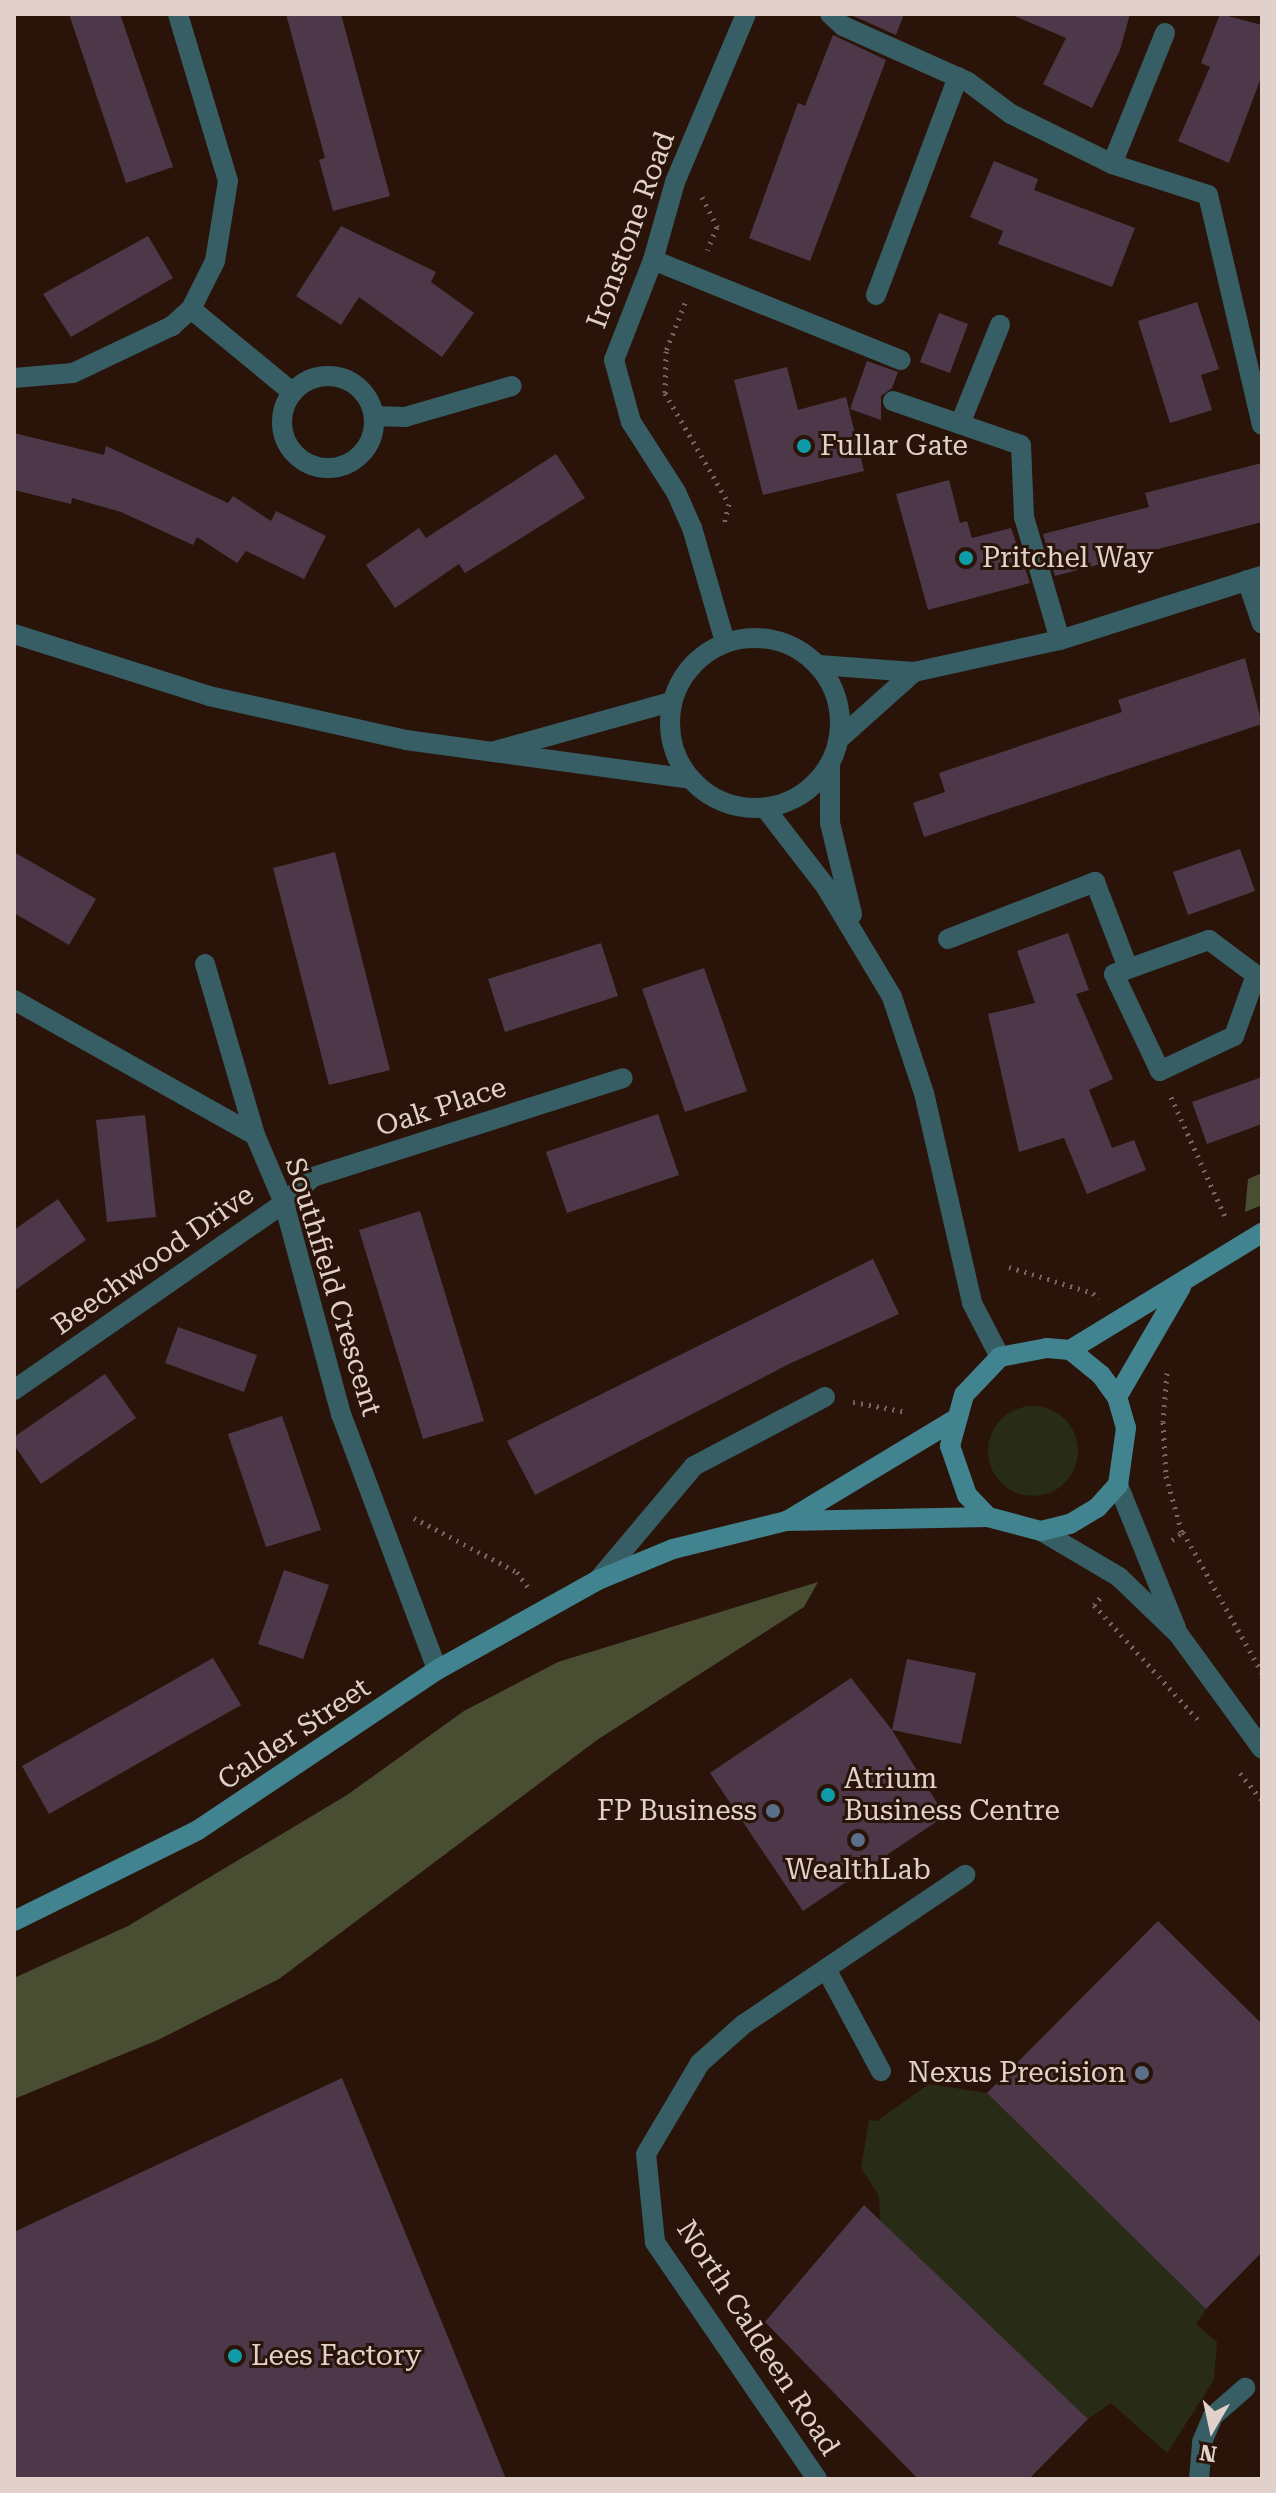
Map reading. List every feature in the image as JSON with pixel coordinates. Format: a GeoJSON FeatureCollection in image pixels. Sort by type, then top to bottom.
{"type":"FeatureCollection","features":[{"type":"Feature","properties":{"kind":"main road"},"geometry":{"type":"LineString","coordinates":[[1070,1350],[1262,1233]]}},
{"type":"Feature","properties":{"kind":"main road"},"geometry":{"type":"LineString","coordinates":[[1117,1397],[1183,1283]]}},
{"type":"Feature","properties":{"kind":"main road"},"geometry":{"type":"LineString","coordinates":[[988,1517],[967,1495],[957,1474],[950,1446],[954,1420],[964,1395],[1000,1357],[1047,1348],[1070,1350],[1101,1375],[1117,1397],[1126,1428],[1118,1485],[1097,1508],[1070,1524],[1041,1531]]}},
{"type":"Feature","properties":{"kind":"main road","name":"Calder Street"},"geometry":{"type":"LineString","coordinates":[[786,1521],[954,1420]]}},
{"type":"Feature","properties":{"kind":"main road","name":"Calder Street"},"geometry":{"type":"LineString","coordinates":[[14,1921],[198,1830],[437,1670],[598,1580],[673,1549],[786,1521],[988,1517],[1041,1531]]}},
{"type":"Feature","properties":{"kind":"street"},"geometry":{"type":"LineString","coordinates":[[14,378],[73,373],[172,326],[191,309],[215,261],[228,181],[178,14]]}},
{"type":"Feature","properties":{"kind":"street","name":"Ironstone Road"},"geometry":{"type":"LineString","coordinates":[[725,642],[692,528],[676,492],[631,422],[614,360],[653,260],[675,182],[746,14]]}},
{"type":"Feature","properties":{"kind":"street"},"geometry":{"type":"LineString","coordinates":[[830,14],[843,26],[958,77],[1011,114],[1112,164],[1208,195],[1262,425]]}},
{"type":"Feature","properties":{"kind":"street"},"geometry":{"type":"LineString","coordinates":[[1112,164],[1165,33]]}},
{"type":"Feature","properties":{"kind":"street"},"geometry":{"type":"LineString","coordinates":[[876,295],[958,77]]}},
{"type":"Feature","properties":{"kind":"street"},"geometry":{"type":"LineString","coordinates":[[653,260],[901,360]]}},
{"type":"Feature","properties":{"kind":"street"},"geometry":{"type":"LineString","coordinates":[[191,309],[292,392]]}},
{"type":"Feature","properties":{"kind":"street"},"geometry":{"type":"LineString","coordinates":[[960,424],[1000,325]]}},
{"type":"Feature","properties":{"kind":"street"},"geometry":{"type":"LineString","coordinates":[[318,377],[348,380],[370,401],[374,416],[368,446],[358,457],[330,468],[302,460],[284,435],[282,420],[292,392],[318,377]]}},
{"type":"Feature","properties":{"kind":"street"},"geometry":{"type":"LineString","coordinates":[[374,416],[405,417],[512,386]]}},
{"type":"Feature","properties":{"kind":"street"},"geometry":{"type":"LineString","coordinates":[[893,401],[1021,445],[1024,517],[1060,640]]}},
{"type":"Feature","properties":{"kind":"street"},"geometry":{"type":"LineString","coordinates":[[830,765],[813,786],[765,808],[737,807],[711,797],[690,779],[675,756],[669,729],[671,702],[691,666],[725,642],[775,639],[819,665],[914,672],[1060,640],[1254,578],[1262,624]]}},
{"type":"Feature","properties":{"kind":"street"},"geometry":{"type":"LineString","coordinates":[[14,634],[209,696],[487,753],[690,779]]}},
{"type":"Feature","properties":{"kind":"street"},"geometry":{"type":"LineString","coordinates":[[819,665],[840,713],[839,739],[830,765],[830,823],[839,876],[863,944]]}},
{"type":"Feature","properties":{"kind":"street"},"geometry":{"type":"LineString","coordinates":[[839,739],[914,672]]}},
{"type":"Feature","properties":{"kind":"street"},"geometry":{"type":"LineString","coordinates":[[487,753],[671,702]]}},
{"type":"Feature","properties":{"kind":"street"},"geometry":{"type":"LineString","coordinates":[[765,808],[793,840],[863,944],[892,997],[924,1093],[972,1303],[1000,1357]]}},
{"type":"Feature","properties":{"kind":"street"},"geometry":{"type":"LineString","coordinates":[[948,939],[1095,882],[1128,968]]}},
{"type":"Feature","properties":{"kind":"street"},"geometry":{"type":"LineString","coordinates":[[1209,940],[1259,973],[1234,1036],[1160,1071],[1114,974],[1209,940]]}},
{"type":"Feature","properties":{"kind":"street"},"geometry":{"type":"LineString","coordinates":[[205,964],[255,1135]]}},
{"type":"Feature","properties":{"kind":"street","name":"Southfield Crescent"},"geometry":{"type":"LineString","coordinates":[[14,1000],[255,1135],[284,1203],[341,1414],[437,1670]]}},
{"type":"Feature","properties":{"kind":"street","name":"Oak Place"},"geometry":{"type":"LineString","coordinates":[[284,1203],[313,1177],[623,1078]]}},
{"type":"Feature","properties":{"kind":"street","name":"Beechwood Drive"},"geometry":{"type":"LineString","coordinates":[[14,1390],[284,1203]]}},
{"type":"Feature","properties":{"kind":"street","name":"Calder Street"},"geometry":{"type":"LineString","coordinates":[[598,1580],[694,1466],[825,1397]]}},
{"type":"Feature","properties":{"kind":"street"},"geometry":{"type":"LineString","coordinates":[[1118,1485],[1179,1635]]}},
{"type":"Feature","properties":{"kind":"street"},"geometry":{"type":"LineString","coordinates":[[1041,1531],[1119,1577],[1179,1635],[1262,1749]]}},
{"type":"Feature","properties":{"kind":"street","name":"North Caldeen Road"},"geometry":{"type":"LineString","coordinates":[[817,2479],[655,2242],[646,2154],[700,2063],[744,2024],[965,1875]]}},
{"type":"Feature","properties":{"kind":"street"},"geometry":{"type":"LineString","coordinates":[[826,1969],[881,2071]]}},
{"type":"Feature","properties":{"kind":"street"},"geometry":{"type":"LineString","coordinates":[[1199,2479],[1202,2442],[1213,2416],[1245,2388]]}},
{"type":"Feature","properties":{"kind":"path"},"geometry":{"type":"LineString","coordinates":[[675,182],[698,190],[717,227],[666,351],[665,393],[729,504],[721,532]]}},
{"type":"Feature","properties":{"kind":"path"},"geometry":{"type":"LineString","coordinates":[[1160,1071],[1219,1204]]}},
{"type":"Feature","properties":{"kind":"path"},"geometry":{"type":"LineString","coordinates":[[825,1397],[954,1420]]}},
{"type":"Feature","properties":{"kind":"path"},"geometry":{"type":"LineString","coordinates":[[384,1529],[413,1518],[517,1572],[545,1610]]}},
{"type":"Feature","properties":{"kind":"green space"},"geometry":{"type":"Polygon","coordinates":[[[1262,1173],[1262,1205],[1245,1212],[1248,1179],[1262,1173]]]}},
{"type":"Feature","properties":{"kind":"green space"},"geometry":{"type":"Polygon","coordinates":[[[1024,1406],[1042,1406],[1058,1413],[1071,1426],[1078,1442],[1078,1460],[1071,1476],[1058,1489],[1042,1496],[1024,1496],[1008,1489],[995,1476],[988,1460],[988,1442],[995,1426],[1008,1413],[1024,1406]]]}},
{"type":"Feature","properties":{"kind":"green space"},"geometry":{"type":"Polygon","coordinates":[[[818,1582],[804,1607],[597,1740],[279,1979],[160,2039],[14,2099],[14,1978],[128,1926],[347,1795],[464,1711],[558,1662],[818,1582]]]}},
{"type":"Feature","properties":{"kind":"green space"},"geometry":{"type":"Polygon","coordinates":[[[929,2084],[987,2093],[1206,2309],[1196,2324],[1217,2342],[1214,2380],[1167,2453],[1111,2403],[1088,2419],[880,2221],[879,2196],[861,2168],[869,2120],[877,2121],[929,2084]]]}},
{"type":"Feature","properties":{"kind":"building"},"geometry":{"type":"Polygon","coordinates":[[[69,14],[120,14],[173,167],[126,183],[69,14]]]}},
{"type":"Feature","properties":{"kind":"building"},"geometry":{"type":"Polygon","coordinates":[[[286,14],[341,14],[390,196],[333,211],[319,160],[325,158],[286,14]]]}},
{"type":"Feature","properties":{"kind":"building"},"geometry":{"type":"Polygon","coordinates":[[[849,14],[904,14],[896,35],[849,14]]]}},
{"type":"Feature","properties":{"kind":"building"},"geometry":{"type":"Polygon","coordinates":[[[1010,14],[1130,14],[1120,50],[1092,108],[1043,84],[1066,38],[1010,14]]]}},
{"type":"Feature","properties":{"kind":"building"},"geometry":{"type":"Polygon","coordinates":[[[1220,14],[1262,25],[1262,75],[1229,163],[1178,141],[1210,67],[1201,63],[1220,14]]]}},
{"type":"Feature","properties":{"kind":"building"},"geometry":{"type":"Polygon","coordinates":[[[833,35],[886,60],[810,261],[749,238],[798,103],[805,106],[833,35]]]}},
{"type":"Feature","properties":{"kind":"building"},"geometry":{"type":"Polygon","coordinates":[[[994,161],[1038,179],[1034,190],[1135,228],[1112,287],[998,244],[1003,231],[970,217],[994,161]]]}},
{"type":"Feature","properties":{"kind":"building"},"geometry":{"type":"Polygon","coordinates":[[[341,226],[436,272],[431,282],[474,313],[442,357],[359,297],[341,325],[296,296],[341,226]]]}},
{"type":"Feature","properties":{"kind":"building"},"geometry":{"type":"Polygon","coordinates":[[[148,236],[173,278],[71,337],[43,294],[148,236]]]}},
{"type":"Feature","properties":{"kind":"building"},"geometry":{"type":"Polygon","coordinates":[[[1197,302],[1219,369],[1201,375],[1212,410],[1170,423],[1138,321],[1197,302]]]}},
{"type":"Feature","properties":{"kind":"building"},"geometry":{"type":"Polygon","coordinates":[[[939,313],[968,324],[950,373],[920,362],[939,313]]]}},
{"type":"Feature","properties":{"kind":"building"},"geometry":{"type":"Polygon","coordinates":[[[867,361],[898,372],[892,388],[881,396],[881,420],[850,409],[867,361]]]}},
{"type":"Feature","properties":{"kind":"building","name":"Fullar Gate"},"geometry":{"type":"Polygon","coordinates":[[[787,367],[798,410],[846,397],[864,471],[763,495],[734,380],[787,367]]]}},
{"type":"Feature","properties":{"kind":"building"},"geometry":{"type":"Polygon","coordinates":[[[14,433],[104,455],[106,446],[228,503],[233,496],[271,521],[276,511],[326,536],[304,579],[246,551],[237,563],[197,537],[193,545],[121,512],[72,498],[71,504],[14,490],[14,433]]]}},
{"type":"Feature","properties":{"kind":"building"},"geometry":{"type":"Polygon","coordinates":[[[556,454],[585,498],[465,573],[459,564],[395,608],[366,565],[419,528],[426,538],[556,454]]]}},
{"type":"Feature","properties":{"kind":"building"},"geometry":{"type":"Polygon","coordinates":[[[1262,463],[1262,522],[1055,576],[1043,534],[1149,507],[1145,493],[1262,463]]]}},
{"type":"Feature","properties":{"kind":"building","name":"Pritchel Way"},"geometry":{"type":"Polygon","coordinates":[[[949,480],[960,523],[967,521],[972,538],[1011,528],[1030,583],[928,610],[896,494],[949,480]]]}},
{"type":"Feature","properties":{"kind":"building"},"geometry":{"type":"Polygon","coordinates":[[[1245,658],[1262,724],[924,837],[913,803],[945,792],[939,773],[1122,712],[1118,700],[1245,658]]]}},
{"type":"Feature","properties":{"kind":"building"},"geometry":{"type":"Polygon","coordinates":[[[1240,849],[1255,891],[1188,915],[1173,872],[1240,849]]]}},
{"type":"Feature","properties":{"kind":"building"},"geometry":{"type":"Polygon","coordinates":[[[14,852],[96,899],[69,945],[14,913],[14,852]]]}},
{"type":"Feature","properties":{"kind":"building"},"geometry":{"type":"Polygon","coordinates":[[[335,852],[390,1070],[329,1085],[273,868],[335,852]]]}},
{"type":"Feature","properties":{"kind":"building"},"geometry":{"type":"Polygon","coordinates":[[[1068,933],[1089,990],[1076,994],[1113,1079],[1089,1090],[1112,1148],[1134,1140],[1146,1170],[1087,1194],[1064,1138],[1019,1152],[988,1014],[1035,1003],[1017,951],[1068,933]]]}},
{"type":"Feature","properties":{"kind":"building"},"geometry":{"type":"Polygon","coordinates":[[[601,943],[618,996],[505,1032],[488,979],[601,943]]]}},
{"type":"Feature","properties":{"kind":"building"},"geometry":{"type":"Polygon","coordinates":[[[704,968],[747,1091],[685,1112],[642,989],[704,968]]]}},
{"type":"Feature","properties":{"kind":"building"},"geometry":{"type":"Polygon","coordinates":[[[1262,1077],[1262,1124],[1207,1144],[1192,1102],[1262,1077]]]}},
{"type":"Feature","properties":{"kind":"building"},"geometry":{"type":"Polygon","coordinates":[[[658,1114],[679,1175],[567,1213],[546,1152],[658,1114]]]}},
{"type":"Feature","properties":{"kind":"building"},"geometry":{"type":"Polygon","coordinates":[[[145,1115],[156,1217],[107,1222],[96,1120],[145,1115]]]}},
{"type":"Feature","properties":{"kind":"building"},"geometry":{"type":"Polygon","coordinates":[[[58,1199],[86,1240],[14,1291],[14,1230],[58,1199]]]}},
{"type":"Feature","properties":{"kind":"building"},"geometry":{"type":"Polygon","coordinates":[[[420,1211],[484,1421],[423,1439],[359,1230],[420,1211]]]}},
{"type":"Feature","properties":{"kind":"building"},"geometry":{"type":"Polygon","coordinates":[[[873,1259],[899,1314],[789,1364],[535,1495],[507,1441],[873,1259]]]}},
{"type":"Feature","properties":{"kind":"building"},"geometry":{"type":"Polygon","coordinates":[[[178,1327],[257,1355],[244,1392],[165,1363],[178,1327]]]}},
{"type":"Feature","properties":{"kind":"building"},"geometry":{"type":"Polygon","coordinates":[[[105,1374],[136,1418],[41,1484],[14,1445],[14,1437],[105,1374]]]}},
{"type":"Feature","properties":{"kind":"building"},"geometry":{"type":"Polygon","coordinates":[[[282,1416],[321,1530],[266,1547],[228,1434],[282,1416]]]}},
{"type":"Feature","properties":{"kind":"building"},"geometry":{"type":"Polygon","coordinates":[[[284,1570],[329,1585],[303,1659],[258,1644],[284,1570]]]}},
{"type":"Feature","properties":{"kind":"building"},"geometry":{"type":"Polygon","coordinates":[[[213,1658],[241,1705],[49,1814],[22,1766],[213,1658]]]}},
{"type":"Feature","properties":{"kind":"building"},"geometry":{"type":"Polygon","coordinates":[[[907,1659],[976,1673],[961,1744],[892,1730],[907,1659]]]}},
{"type":"Feature","properties":{"kind":"building","name":"Atrium Business Centre"},"geometry":{"type":"Polygon","coordinates":[[[851,1678],[892,1730],[945,1816],[803,1911],[710,1773],[851,1678]]]}},
{"type":"Feature","properties":{"kind":"building"},"geometry":{"type":"Polygon","coordinates":[[[1158,1921],[1262,2024],[1262,2252],[1206,2309],[987,2093],[1158,1921]]]}},
{"type":"Feature","properties":{"kind":"building","name":"Lees Factory"},"geometry":{"type":"Polygon","coordinates":[[[342,2078],[506,2479],[14,2479],[14,2232],[342,2078]]]}},
{"type":"Feature","properties":{"kind":"building"},"geometry":{"type":"Polygon","coordinates":[[[864,2205],[1088,2419],[1029,2479],[918,2479],[765,2322],[864,2205]]]}},
{"type":"Feature","properties":{"kind":"place","name":"Fullar Gate"},"geometry":{"type":"Point","coordinates":[804,446]}},
{"type":"Feature","properties":{"kind":"place","name":"Pritchel Way"},"geometry":{"type":"Point","coordinates":[966,558]}},
{"type":"Feature","properties":{"kind":"place","name":"Atrium Business Centre"},"geometry":{"type":"Point","coordinates":[828,1795]}},
{"type":"Feature","properties":{"kind":"place","name":"FP Business"},"geometry":{"type":"Point","coordinates":[773,1811]}},
{"type":"Feature","properties":{"kind":"place","name":"WealthLab"},"geometry":{"type":"Point","coordinates":[858,1840]}},
{"type":"Feature","properties":{"kind":"place","name":"Nexus Precision"},"geometry":{"type":"Point","coordinates":[1142,2073]}},
{"type":"Feature","properties":{"kind":"place","name":"Lees Factory"},"geometry":{"type":"Point","coordinates":[235,2356]}}]}
